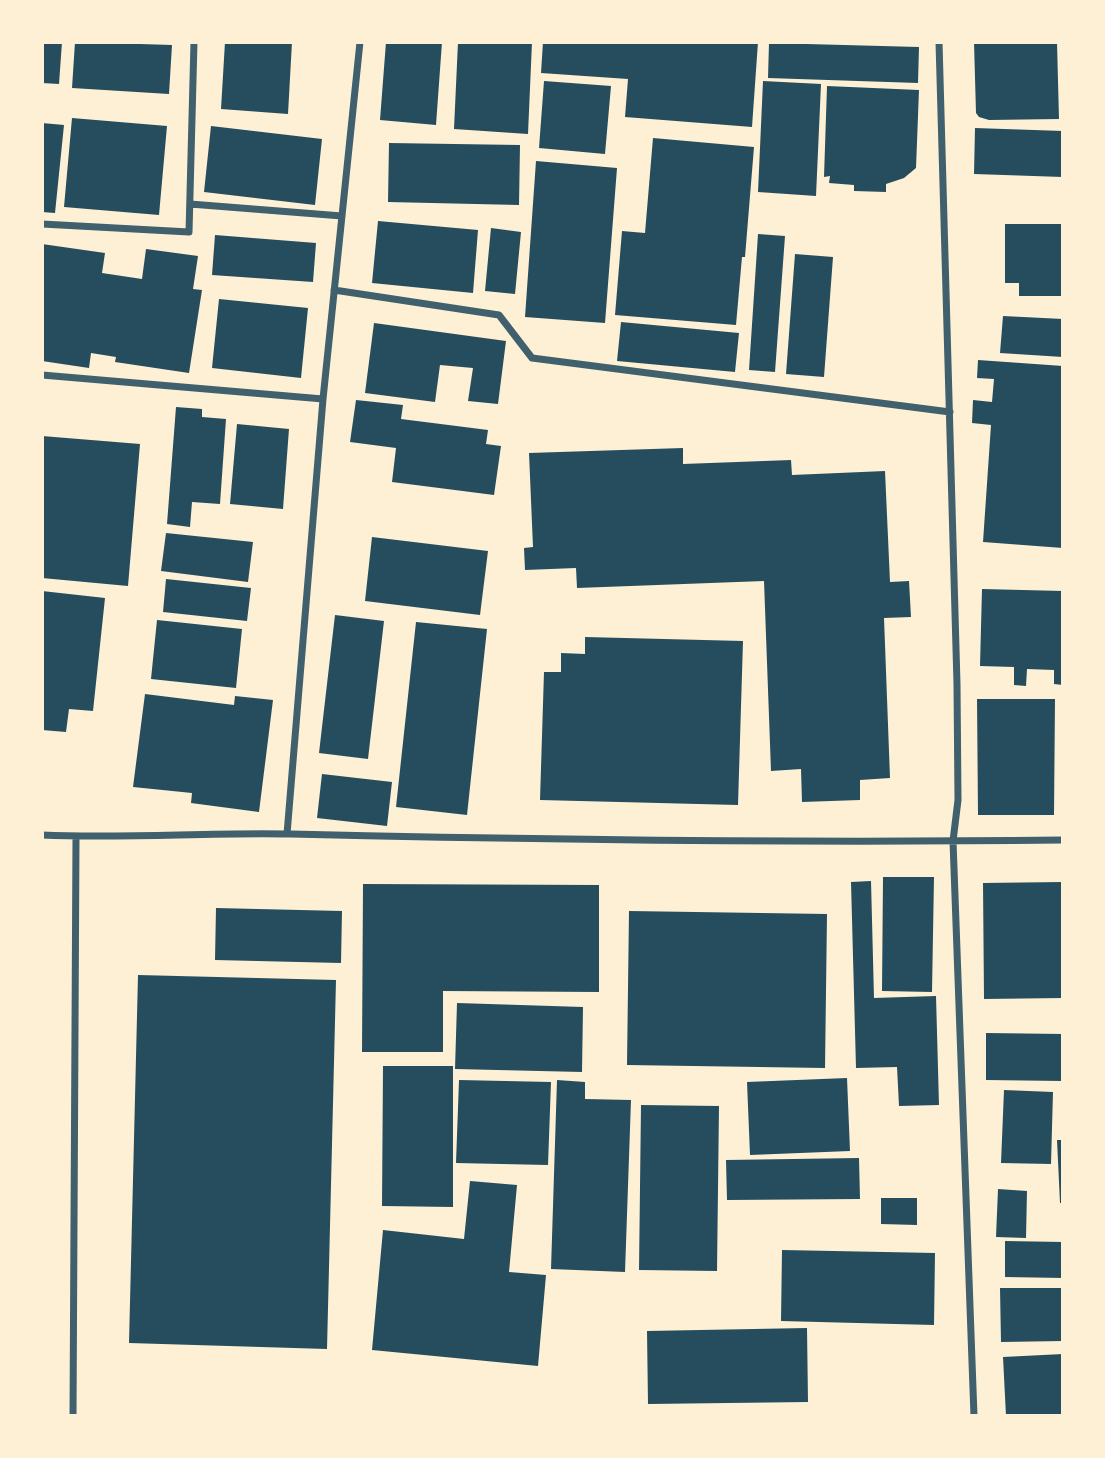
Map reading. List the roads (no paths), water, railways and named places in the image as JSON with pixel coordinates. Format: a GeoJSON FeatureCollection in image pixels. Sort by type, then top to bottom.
{"type":"FeatureCollection","features":[{"type":"Feature","properties":{"kind":"street"},"geometry":{"type":"LineString","coordinates":[[42,225],[189,232],[194,42]]}},
{"type":"Feature","properties":{"kind":"street"},"geometry":{"type":"LineString","coordinates":[[287,834],[323,399],[360,42]]}},
{"type":"Feature","properties":{"kind":"street"},"geometry":{"type":"LineString","coordinates":[[939,42],[957,684],[958,800],[953,841],[974,1416]]}},
{"type":"Feature","properties":{"kind":"street"},"geometry":{"type":"LineString","coordinates":[[190,204],[342,216]]}},
{"type":"Feature","properties":{"kind":"street"},"geometry":{"type":"LineString","coordinates":[[334,290],[499,315],[531,358],[950,412]]}},
{"type":"Feature","properties":{"kind":"street"},"geometry":{"type":"LineString","coordinates":[[42,375],[323,399]]}},
{"type":"Feature","properties":{"kind":"street"},"geometry":{"type":"LineString","coordinates":[[42,835],[76,837],[287,834],[431,838],[1063,840]]}},
{"type":"Feature","properties":{"kind":"street"},"geometry":{"type":"LineString","coordinates":[[73,1416],[76,837]]}}]}
